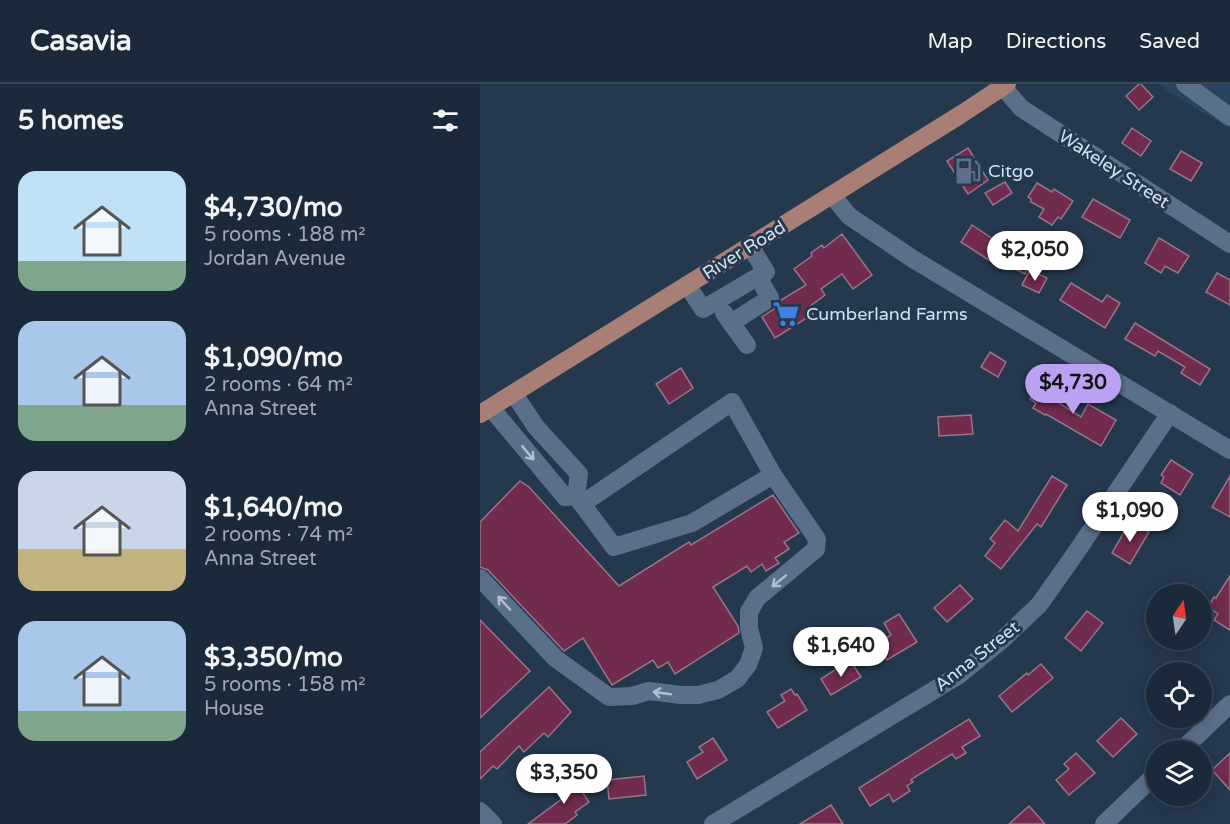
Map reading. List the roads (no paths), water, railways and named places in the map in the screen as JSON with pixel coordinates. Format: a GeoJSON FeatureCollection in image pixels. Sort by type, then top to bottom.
{"type":"FeatureCollection","features":[{"type":"Feature","properties":{"kind":"main road","name":"River Road"},"geometry":{"type":"LineString","coordinates":[[486,411],[1005,85]]}},
{"type":"Feature","properties":{"kind":"street"},"geometry":{"type":"LineString","coordinates":[[1185,84],[1230,117]]}},
{"type":"Feature","properties":{"kind":"street","name":"Wakeley Street"},"geometry":{"type":"LineString","coordinates":[[1005,85],[1021,108],[1230,244]]}},
{"type":"Feature","properties":{"kind":"street"},"geometry":{"type":"LineString","coordinates":[[832,195],[849,216],[913,259],[1230,450]]}},
{"type":"Feature","properties":{"kind":"street"},"geometry":{"type":"LineString","coordinates":[[687,285],[703,309],[766,272],[750,246]]}},
{"type":"Feature","properties":{"kind":"street"},"geometry":{"type":"LineString","coordinates":[[731,323],[770,298],[758,276]]}},
{"type":"Feature","properties":{"kind":"street"},"geometry":{"type":"LineString","coordinates":[[717,301],[747,345]]}},
{"type":"Feature","properties":{"kind":"street"},"geometry":{"type":"LineString","coordinates":[[514,394],[536,427],[579,474],[579,500],[614,547],[692,523],[773,475]]}},
{"type":"Feature","properties":{"kind":"street"},"geometry":{"type":"LineString","coordinates":[[480,578],[555,658],[609,697],[632,696],[649,691],[698,695],[718,690],[736,679],[748,665],[754,648],[749,612],[757,598],[816,549],[817,539],[773,475],[732,402],[579,500],[565,497],[486,411]]}},
{"type":"Feature","properties":{"kind":"street","name":"Anna Street"},"geometry":{"type":"LineString","coordinates":[[713,824],[959,675],[1003,639],[1039,605],[1170,413]]}},
{"type":"Feature","properties":{"kind":"street"},"geometry":{"type":"LineString","coordinates":[[1192,740],[1230,704]]}},
{"type":"Feature","properties":{"kind":"street"},"geometry":{"type":"LineString","coordinates":[[1104,824],[1146,784]]}},
{"type":"Feature","properties":{"kind":"street"},"geometry":{"type":"LineString","coordinates":[[480,811],[493,824]]}},
{"type":"Feature","properties":{"kind":"place","name":"Citgo"},"geometry":{"type":"Point","coordinates":[968,171]}},
{"type":"Feature","properties":{"kind":"place","name":"Cumberland Farms"},"geometry":{"type":"Point","coordinates":[786,314]}}]}
